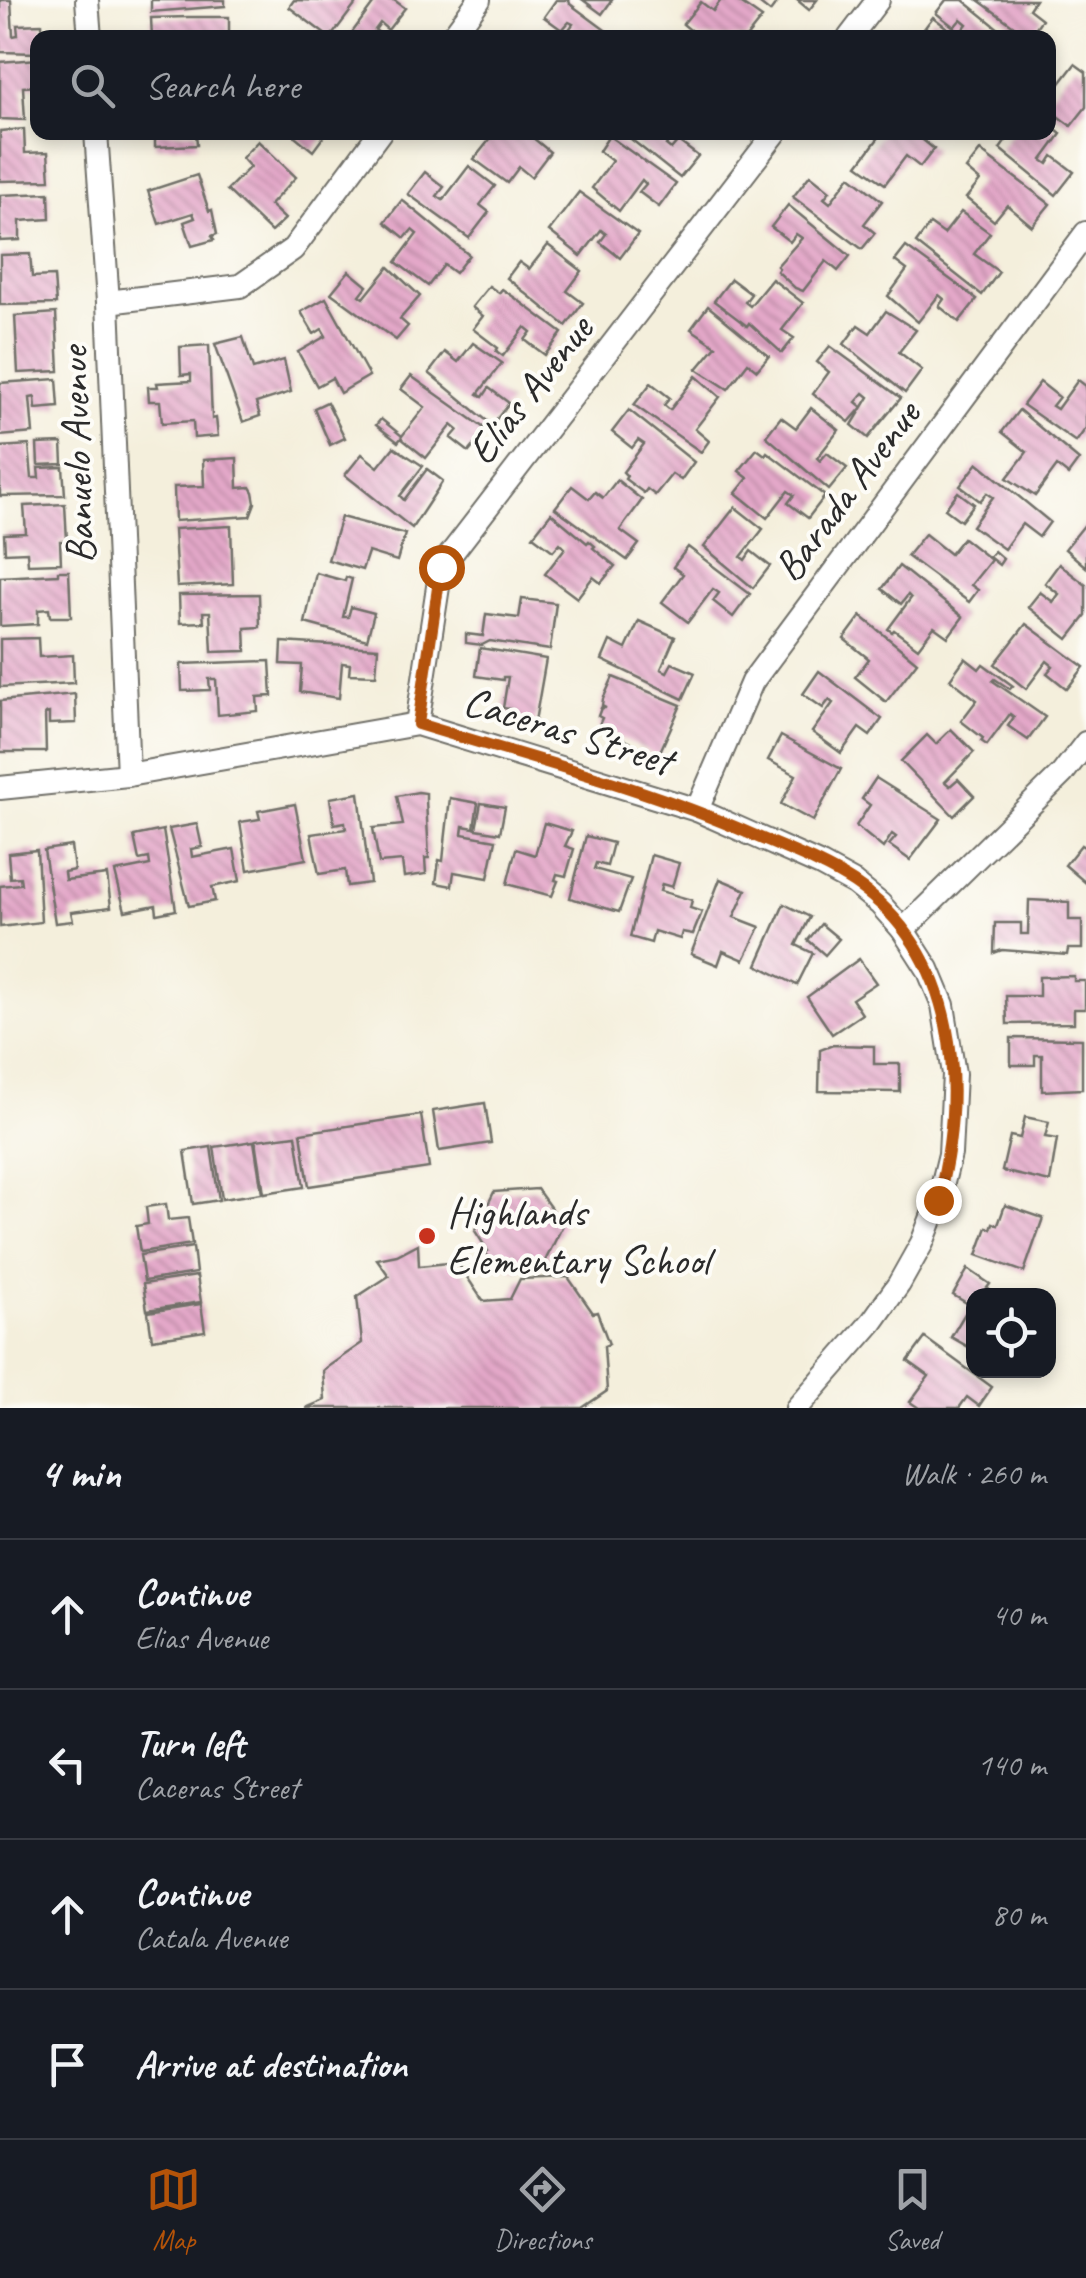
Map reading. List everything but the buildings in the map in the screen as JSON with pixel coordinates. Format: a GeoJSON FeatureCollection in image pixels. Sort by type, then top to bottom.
{"type":"FeatureCollection","features":[{"type":"Feature","properties":{"kind":"street"},"geometry":{"type":"LineString","coordinates":[[87,0],[89,30]]}},
{"type":"Feature","properties":{"kind":"street"},"geometry":{"type":"LineString","coordinates":[[457,30],[479,0]]}},
{"type":"Feature","properties":{"kind":"street"},"geometry":{"type":"LineString","coordinates":[[855,30],[878,0]]}},
{"type":"Feature","properties":{"kind":"street","name":"Banuelo Avenue"},"geometry":{"type":"LineString","coordinates":[[97,140],[108,302],[128,774]]}},
{"type":"Feature","properties":{"kind":"street"},"geometry":{"type":"LineString","coordinates":[[108,302],[240,286],[294,249],[374,140]]}},
{"type":"Feature","properties":{"kind":"street","name":"Elias Avenue"},"geometry":{"type":"LineString","coordinates":[[418,724],[441,567],[770,140]]}},
{"type":"Feature","properties":{"kind":"street","name":"Barada Avenue"},"geometry":{"type":"LineString","coordinates":[[697,810],[752,682],[1086,233]]}},
{"type":"Feature","properties":{"kind":"street","name":"Caceras Street"},"geometry":{"type":"LineString","coordinates":[[0,788],[128,774],[418,724],[697,810],[854,883],[903,930],[928,970],[943,1005],[954,1074],[950,1154],[922,1243],[899,1284],[872,1322],[797,1408]]}},
{"type":"Feature","properties":{"kind":"street"},"geometry":{"type":"LineString","coordinates":[[903,930],[1062,774],[1086,743]]}},
{"type":"Feature","properties":{"kind":"place","name":"Highlands Elementary School"},"geometry":{"type":"Point","coordinates":[427,1236]}},
{"type":"Feature","properties":{"kind":"route"},"geometry":{"type":"LineString","coordinates":[[441,567],[418,724],[697,810],[854,883],[903,930],[928,970],[943,1005],[951,1039],[954,1074],[950,1154],[938,1200]]}}]}
